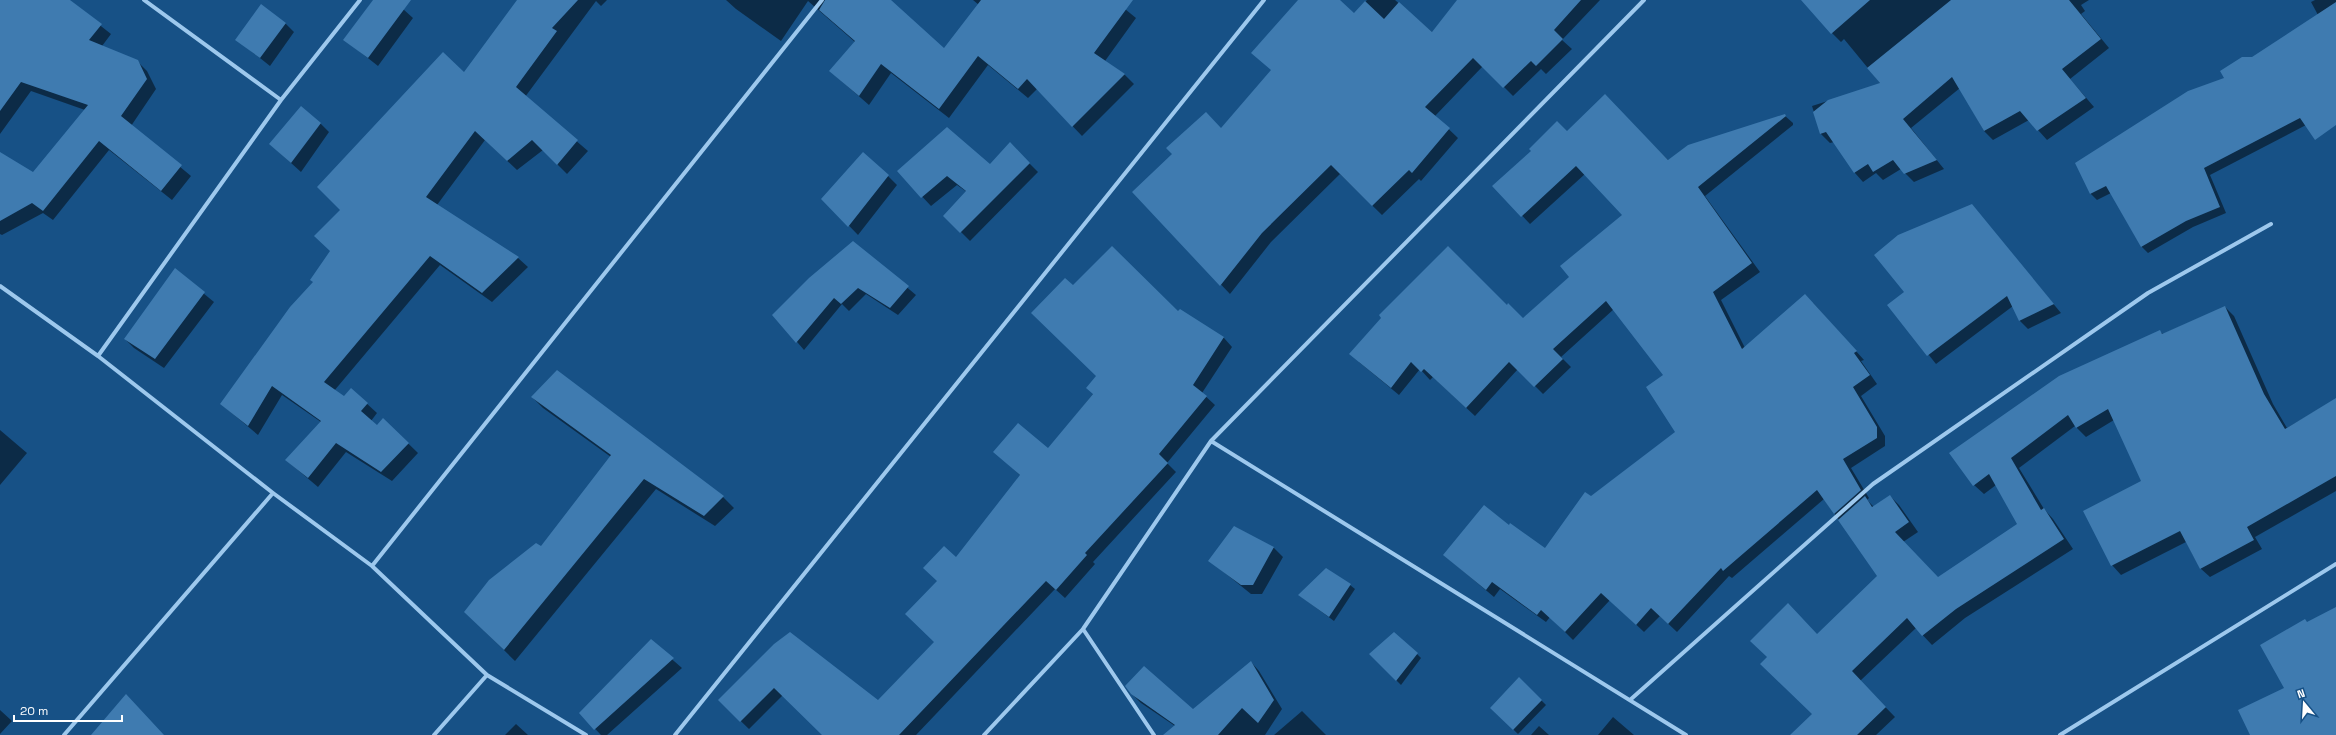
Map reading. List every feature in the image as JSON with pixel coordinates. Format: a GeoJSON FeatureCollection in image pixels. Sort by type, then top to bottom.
{"type":"FeatureCollection","features":[{"type":"Feature","properties":{"kind":"street"},"geometry":{"type":"LineString","coordinates":[[144,0],[281,100]]}},
{"type":"Feature","properties":{"kind":"street"},"geometry":{"type":"LineString","coordinates":[[98,356],[281,100],[360,0]]}},
{"type":"Feature","properties":{"kind":"street"},"geometry":{"type":"LineString","coordinates":[[372,566],[822,0]]}},
{"type":"Feature","properties":{"kind":"street"},"geometry":{"type":"LineString","coordinates":[[675,735],[1264,0]]}},
{"type":"Feature","properties":{"kind":"street"},"geometry":{"type":"LineString","coordinates":[[984,735],[1083,629],[1211,441],[1644,0]]}},
{"type":"Feature","properties":{"kind":"street"},"geometry":{"type":"LineString","coordinates":[[1630,700],[1873,484],[2148,293],[2271,224]]}},
{"type":"Feature","properties":{"kind":"street"},"geometry":{"type":"LineString","coordinates":[[0,286],[98,356],[273,492],[372,566],[487,675],[586,735]]}},
{"type":"Feature","properties":{"kind":"street"},"geometry":{"type":"LineString","coordinates":[[1211,441],[1686,735]]}},
{"type":"Feature","properties":{"kind":"street"},"geometry":{"type":"LineString","coordinates":[[64,735],[273,492]]}},
{"type":"Feature","properties":{"kind":"street"},"geometry":{"type":"LineString","coordinates":[[2060,735],[2336,564]]}},
{"type":"Feature","properties":{"kind":"street"},"geometry":{"type":"LineString","coordinates":[[1083,629],[1154,735]]}},
{"type":"Feature","properties":{"kind":"street"},"geometry":{"type":"LineString","coordinates":[[434,735],[487,675]]}},
{"type":"Feature","properties":{"kind":"building"},"geometry":{"type":"Polygon","coordinates":[[[0,0],[70,0],[102,24],[89,40],[138,60],[147,79],[121,116],[182,165],[161,191],[99,141],[43,211],[32,203],[0,221],[0,152],[33,172],[88,105],[21,82],[0,111],[0,0]]]}},
{"type":"Feature","properties":{"kind":"building"},"geometry":{"type":"Polygon","coordinates":[[[373,0],[411,0],[368,58],[343,40],[373,0]]]}},
{"type":"Feature","properties":{"kind":"building"},"geometry":{"type":"Polygon","coordinates":[[[517,0],[578,0],[552,28],[557,31],[516,87],[578,140],[557,165],[532,140],[507,161],[475,131],[426,197],[519,257],[482,293],[430,256],[324,382],[344,396],[351,388],[368,403],[361,411],[377,425],[383,418],[409,443],[381,472],[336,443],[308,478],[285,460],[321,421],[272,386],[248,426],[220,404],[290,307],[313,282],[310,280],[330,251],[314,236],[340,210],[317,187],[443,52],[464,72],[517,0]]]}},
{"type":"Feature","properties":{"kind":"building"},"geometry":{"type":"Polygon","coordinates":[[[825,0],[891,0],[944,48],[981,0],[1133,0],[1094,53],[1125,74],[1072,127],[1027,79],[1018,89],[978,56],[939,109],[881,64],[859,96],[829,71],[855,41],[819,10],[825,0]]]}},
{"type":"Feature","properties":{"kind":"building"},"geometry":{"type":"Polygon","coordinates":[[[1298,0],[1340,0],[1354,13],[1365,1],[1384,19],[1399,2],[1432,32],[1457,0],[1581,0],[1554,30],[1563,39],[1536,66],[1531,61],[1503,88],[1473,58],[1425,107],[1450,128],[1412,173],[1409,170],[1372,206],[1331,165],[1262,233],[1220,286],[1132,192],[1172,154],[1166,148],[1206,112],[1221,128],[1271,70],[1251,53],[1298,0]]]}},
{"type":"Feature","properties":{"kind":"building"},"geometry":{"type":"Polygon","coordinates":[[[1801,0],[1870,0],[1831,34],[1801,0]]]}},
{"type":"Feature","properties":{"kind":"building"},"geometry":{"type":"Polygon","coordinates":[[[1951,0],[2069,0],[2101,39],[2062,69],[2086,98],[2037,131],[2020,111],[1984,131],[1952,77],[1903,119],[1937,160],[1904,174],[1893,160],[1873,172],[1868,164],[1854,173],[1826,132],[1820,134],[1813,112],[1828,100],[1880,83],[1867,68],[1951,0]]]}},
{"type":"Feature","properties":{"kind":"building"},"geometry":{"type":"Polygon","coordinates":[[[2336,2],[2336,125],[2315,140],[2300,118],[2204,168],[2220,207],[2186,221],[2141,247],[2106,186],[2090,194],[2075,163],[2188,91],[2224,78],[2220,71],[2242,57],[2252,57],[2336,2]]]}},
{"type":"Feature","properties":{"kind":"building"},"geometry":{"type":"Polygon","coordinates":[[[261,4],[286,23],[260,58],[235,40],[261,4]]]}},
{"type":"Feature","properties":{"kind":"building"},"geometry":{"type":"Polygon","coordinates":[[[1605,94],[1668,160],[1688,145],[1785,114],[1786,116],[1698,187],[1752,263],[1713,292],[1742,349],[1805,294],[1857,351],[1854,353],[1870,375],[1853,387],[1877,427],[1877,438],[1843,459],[1861,490],[1834,514],[1817,490],[1723,571],[1721,568],[1668,624],[1651,608],[1636,625],[1601,593],[1565,632],[1541,610],[1537,615],[1492,582],[1486,590],[1443,555],[1484,505],[1509,525],[1510,523],[1545,548],[1585,492],[1591,496],[1675,432],[1646,387],[1663,375],[1606,301],[1553,349],[1563,359],[1534,387],[1509,362],[1466,408],[1424,369],[1421,372],[1411,362],[1391,388],[1349,354],[1381,318],[1379,315],[1448,246],[1507,305],[1508,303],[1523,318],[1569,277],[1560,266],[1622,215],[1576,166],[1521,217],[1492,186],[1531,151],[1529,149],[1557,121],[1567,131],[1605,94]]]}},
{"type":"Feature","properties":{"kind":"building"},"geometry":{"type":"Polygon","coordinates":[[[301,106],[321,123],[291,163],[269,144],[301,106]]]}},
{"type":"Feature","properties":{"kind":"building"},"geometry":{"type":"Polygon","coordinates":[[[947,127],[990,164],[1010,142],[1030,163],[960,233],[943,216],[966,191],[947,176],[921,198],[897,171],[947,127]]]}},
{"type":"Feature","properties":{"kind":"building"},"geometry":{"type":"Polygon","coordinates":[[[863,152],[889,175],[848,227],[821,199],[863,152]]]}},
{"type":"Feature","properties":{"kind":"building"},"geometry":{"type":"Polygon","coordinates":[[[1972,204],[2054,304],[2019,321],[2007,296],[1927,356],[1887,305],[1904,292],[1874,255],[1898,235],[1972,204]]]}},
{"type":"Feature","properties":{"kind":"building"},"geometry":{"type":"Polygon","coordinates":[[[853,241],[909,286],[890,308],[858,288],[841,304],[834,298],[796,343],[772,315],[809,278],[853,241]]]}},
{"type":"Feature","properties":{"kind":"building"},"geometry":{"type":"Polygon","coordinates":[[[1112,246],[1178,311],[1180,309],[1224,337],[1193,385],[1207,396],[1159,454],[1168,463],[1085,553],[1087,555],[1056,590],[1046,581],[899,735],[822,735],[774,688],[740,722],[718,700],[774,644],[790,632],[878,700],[934,642],[905,614],[937,581],[923,568],[944,546],[956,557],[1020,475],[993,452],[1018,423],[1048,448],[1093,394],[1086,388],[1096,376],[1031,313],[1065,278],[1073,285],[1112,246]]]}},
{"type":"Feature","properties":{"kind":"building"},"geometry":{"type":"Polygon","coordinates":[[[175,268],[205,292],[155,359],[124,339],[175,268]]]}},
{"type":"Feature","properties":{"kind":"building"},"geometry":{"type":"Polygon","coordinates":[[[2225,306],[2264,394],[2285,429],[2336,398],[2336,476],[2247,527],[2254,540],[2200,569],[2180,531],[2111,566],[2083,511],[2141,481],[2108,409],[2076,428],[2068,415],[2011,458],[2041,510],[2044,508],[2064,539],[1956,609],[1922,636],[1907,618],[1852,671],[1886,707],[1857,735],[1790,735],[1812,714],[1760,664],[1767,657],[1750,641],[1788,603],[1817,634],[1877,576],[1838,520],[1865,496],[1872,507],[1890,495],[1909,522],[1895,532],[1938,577],[2017,524],[1989,474],[1973,486],[1949,453],[2059,376],[2160,330],[2162,334],[2225,306]]]}},
{"type":"Feature","properties":{"kind":"building"},"geometry":{"type":"Polygon","coordinates":[[[557,370],[724,496],[704,516],[644,479],[504,650],[464,612],[489,580],[536,543],[541,546],[611,455],[531,397],[557,370]]]}},
{"type":"Feature","properties":{"kind":"building"},"geometry":{"type":"Polygon","coordinates":[[[1234,526],[1274,547],[1253,585],[1241,585],[1208,561],[1234,526]]]}},
{"type":"Feature","properties":{"kind":"building"},"geometry":{"type":"Polygon","coordinates":[[[1326,568],[1351,584],[1329,617],[1298,595],[1326,568]]]}},
{"type":"Feature","properties":{"kind":"building"},"geometry":{"type":"Polygon","coordinates":[[[2336,607],[2336,735],[2250,735],[2238,710],[2284,688],[2260,645],[2305,619],[2307,622],[2336,607]]]}},
{"type":"Feature","properties":{"kind":"building"},"geometry":{"type":"Polygon","coordinates":[[[1394,632],[1418,653],[1396,681],[1369,654],[1394,632]]]}},
{"type":"Feature","properties":{"kind":"building"},"geometry":{"type":"Polygon","coordinates":[[[651,639],[674,658],[594,730],[579,713],[651,639]]]}},
{"type":"Feature","properties":{"kind":"building"},"geometry":{"type":"Polygon","coordinates":[[[1251,661],[1274,700],[1258,723],[1242,708],[1218,735],[1163,735],[1175,725],[1131,694],[1125,686],[1144,666],[1193,709],[1251,661]]]}},
{"type":"Feature","properties":{"kind":"building"},"geometry":{"type":"Polygon","coordinates":[[[1519,677],[1542,700],[1513,730],[1490,708],[1519,677]]]}},
{"type":"Feature","properties":{"kind":"building"},"geometry":{"type":"Polygon","coordinates":[[[126,694],[164,735],[91,735],[126,694]]]}}]}
